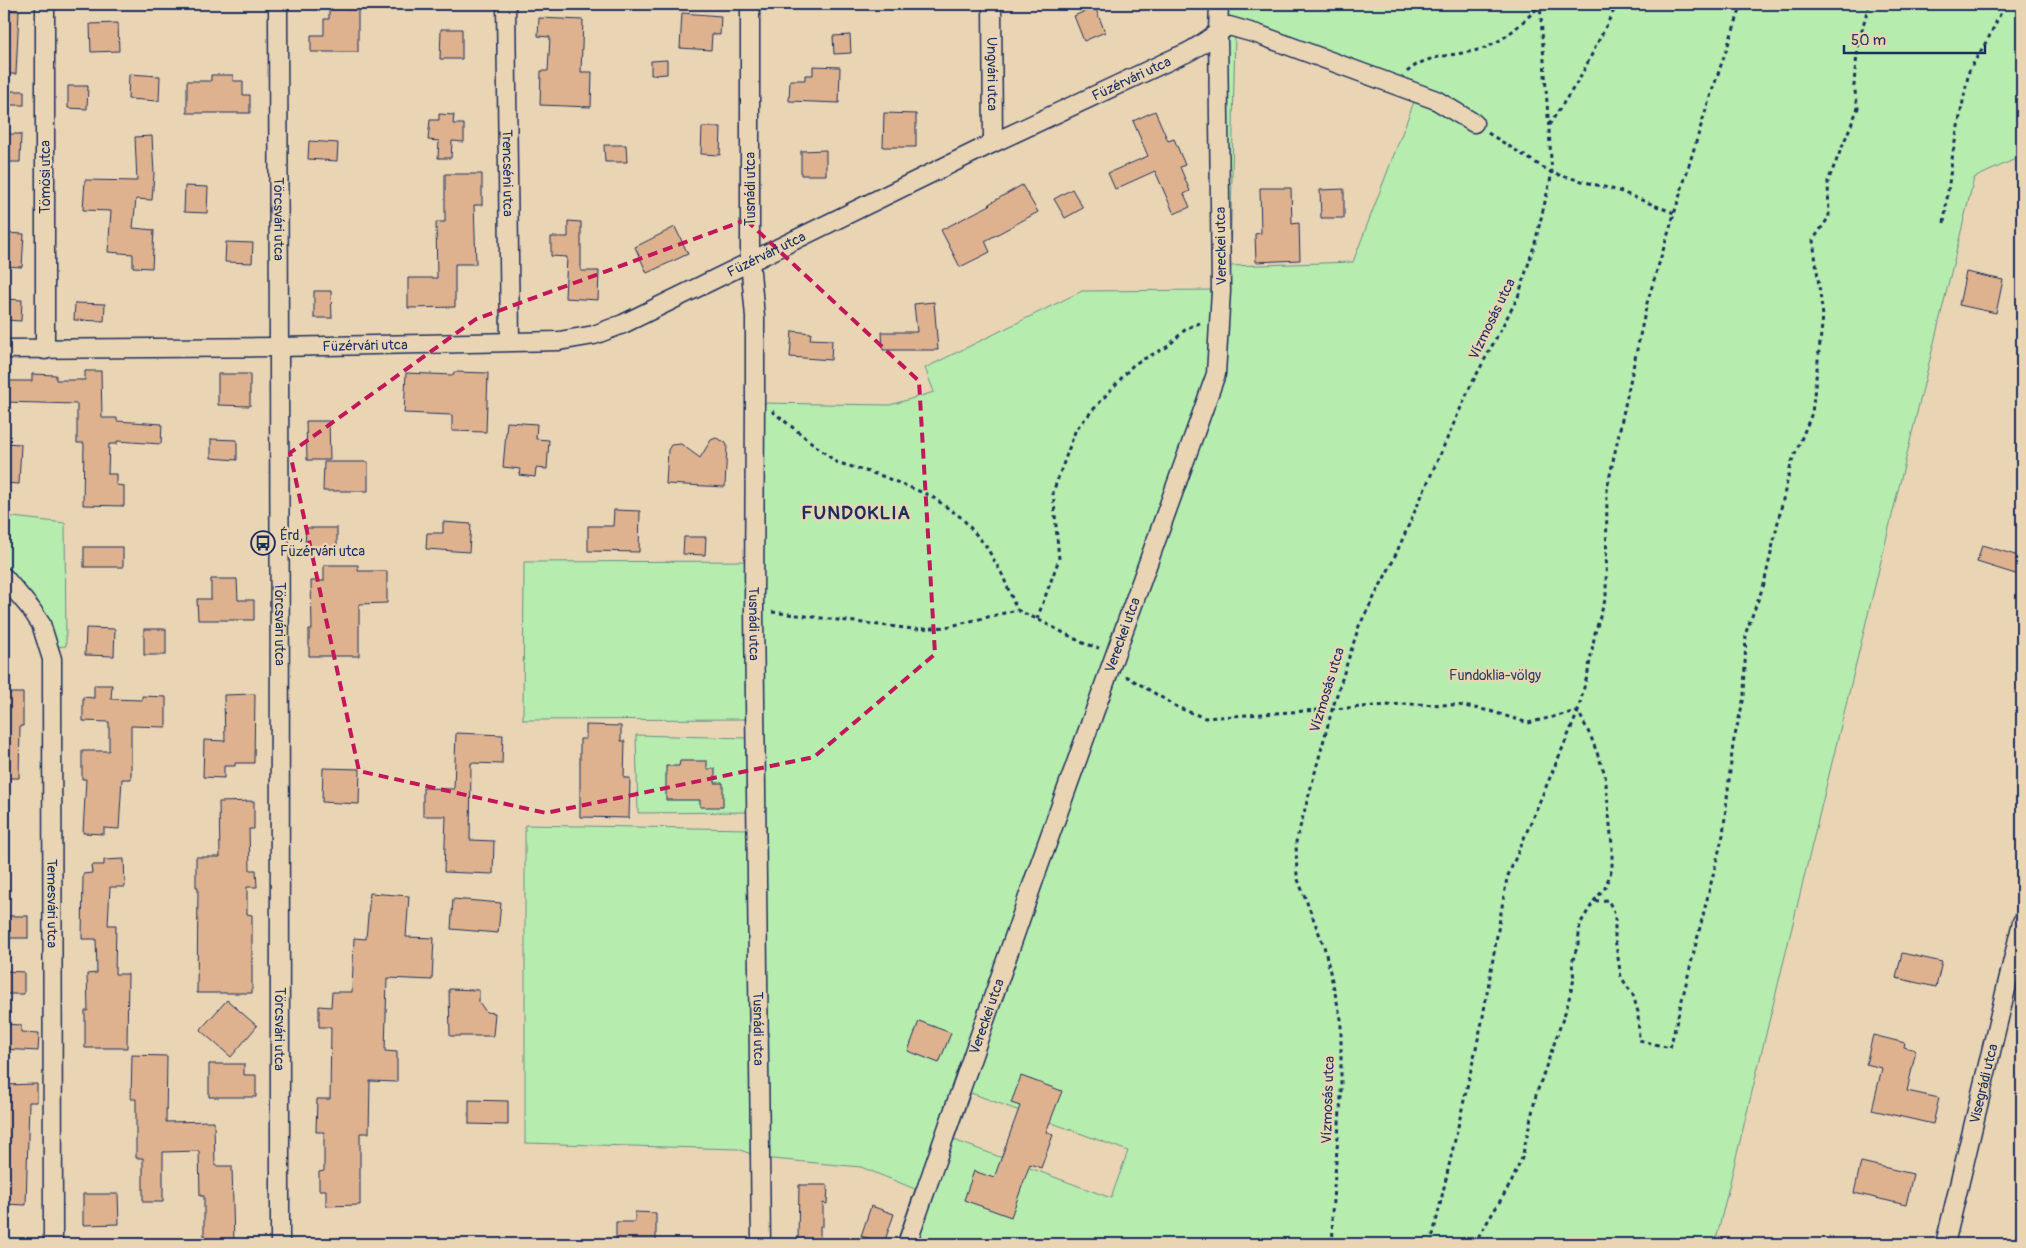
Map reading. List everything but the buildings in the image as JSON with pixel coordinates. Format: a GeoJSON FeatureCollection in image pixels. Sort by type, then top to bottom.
{"type":"FeatureCollection","features":[{"type":"Feature","properties":{"kind":"street","name":"Tömösi utca"},"geometry":{"type":"LineString","coordinates":[[44,4],[45,350]]}},
{"type":"Feature","properties":{"kind":"street","name":"Törcsvári utca"},"geometry":{"type":"LineString","coordinates":[[278,4],[280,1244]]}},
{"type":"Feature","properties":{"kind":"street","name":"Trencséni utca"},"geometry":{"type":"LineString","coordinates":[[506,4],[510,341]]}},
{"type":"Feature","properties":{"kind":"street","name":"Tusnádi utca"},"geometry":{"type":"LineString","coordinates":[[750,4],[750,260],[755,317],[754,610],[761,1244]]}},
{"type":"Feature","properties":{"kind":"street","name":"Ungvári utca"},"geometry":{"type":"LineString","coordinates":[[992,4],[993,143]]}},
{"type":"Feature","properties":{"kind":"street","name":"Vereckei utca"},"geometry":{"type":"LineString","coordinates":[[907,1244],[1113,659],[1216,374],[1221,291],[1219,4]]}},
{"type":"Feature","properties":{"kind":"street"},"geometry":{"type":"LineString","coordinates":[[1218,31],[1229,26],[1257,34],[1436,100],[1474,123]]}},
{"type":"Feature","properties":{"kind":"street","name":"Füzérvári utca"},"geometry":{"type":"LineString","coordinates":[[4,350],[559,341],[594,336],[623,324],[750,260],[993,143],[1178,56],[1191,52],[1218,31]]}},
{"type":"Feature","properties":{"kind":"street","name":"Temesvári utca"},"geometry":{"type":"LineString","coordinates":[[4,577],[41,624],[52,659],[53,1244]]}},
{"type":"Feature","properties":{"kind":"street","name":"Visegrádi utca"},"geometry":{"type":"LineString","coordinates":[[1944,1244],[2022,922]]}},
{"type":"Feature","properties":{"kind":"path"},"geometry":{"type":"LineString","coordinates":[[1549,125],[1580,78],[1618,4]]}},
{"type":"Feature","properties":{"kind":"path"},"geometry":{"type":"LineString","coordinates":[[1431,1244],[1482,1022],[1507,878],[1578,711],[1595,633],[1606,597],[1607,489],[1648,303],[1720,66],[1742,4]]}},
{"type":"Feature","properties":{"kind":"path"},"geometry":{"type":"LineString","coordinates":[[1594,900],[1608,900],[1615,914],[1615,939],[1621,977],[1633,995],[1638,1012],[1640,1040],[1670,1048],[1723,835],[1733,744],[1744,697],[1746,632],[1764,584],[1791,464],[1812,413],[1823,316],[1813,240],[1829,217],[1828,181],[1858,108],[1854,86],[1855,71],[1859,41],[1869,4]]}},
{"type":"Feature","properties":{"kind":"path"},"geometry":{"type":"LineString","coordinates":[[1944,223],[1953,152],[1969,70],[1989,37],[2005,4]]}},
{"type":"Feature","properties":{"kind":"path"},"geometry":{"type":"LineString","coordinates":[[1395,84],[1417,63],[1484,48],[1503,39],[1540,5]]}},
{"type":"Feature","properties":{"kind":"path","name":"Vízmosás utca"},"geometry":{"type":"LineString","coordinates":[[1333,1244],[1332,1213],[1341,1098],[1341,1019],[1324,946],[1297,877],[1296,842],[1332,710],[1359,626],[1391,565],[1470,387],[1518,297],[1535,243],[1552,173],[1540,5]]}},
{"type":"Feature","properties":{"kind":"path"},"geometry":{"type":"LineString","coordinates":[[1474,123],[1502,143],[1552,173],[1619,191],[1674,213]]}},
{"type":"Feature","properties":{"kind":"path"},"geometry":{"type":"LineString","coordinates":[[1037,619],[1059,559],[1053,492],[1076,429],[1134,364],[1167,347],[1187,328],[1219,315]]}},
{"type":"Feature","properties":{"kind":"path"},"geometry":{"type":"LineString","coordinates":[[755,398],[836,462],[882,476],[931,496],[962,518],[986,546],[1002,574],[1017,610]]}},
{"type":"Feature","properties":{"kind":"path"},"geometry":{"type":"LineString","coordinates":[[754,610],[913,629],[946,627],[1017,610],[1113,659],[1178,708],[1205,718],[1404,704],[1458,705],[1490,711],[1528,723],[1578,711]]}},
{"type":"Feature","properties":{"kind":"path"},"geometry":{"type":"LineString","coordinates":[[1474,1244],[1511,1183],[1522,1158],[1536,1095],[1566,1010],[1574,979],[1572,963],[1578,944],[1580,924],[1594,900],[1605,888],[1612,869],[1612,845],[1605,774],[1591,737],[1578,711]]}},
{"type":"Feature","properties":{"kind":"highlighted area"},"geometry":{"type":"Polygon","coordinates":[[[746,220],[919,381],[935,654],[814,757],[546,813],[359,771],[290,453],[476,319],[746,220]]]}},
{"type":"Feature","properties":{"kind":"green space","name":"Fundoklia-völgy"},"geometry":{"type":"Polygon","coordinates":[[[1225,4],[2022,4],[2022,156],[1974,178],[1715,1244],[896,1244],[915,1189],[861,1167],[761,1158],[738,1149],[525,1143],[525,825],[748,829],[750,812],[638,813],[636,735],[747,738],[747,719],[523,720],[524,562],[758,561],[759,403],[890,405],[934,392],[925,368],[1082,291],[1216,290],[1210,70],[1225,46],[1225,4]],[[1235,32],[1230,266],[1353,262],[1414,102],[1235,32]],[[971,1093],[954,1140],[1111,1198],[1128,1151],[971,1093]]]}},
{"type":"Feature","properties":{"kind":"green space"},"geometry":{"type":"Polygon","coordinates":[[[4,516],[65,523],[66,646],[54,647],[33,599],[4,563],[4,516]]]}},
{"type":"Feature","properties":{"kind":"place","name":"Érd, Füzérvári utca"},"geometry":{"type":"Point","coordinates":[263,543]}},
{"type":"Feature","properties":{"kind":"district","name":"FUNDOKLIA"},"geometry":{"type":"Point","coordinates":[856,513]}}]}
